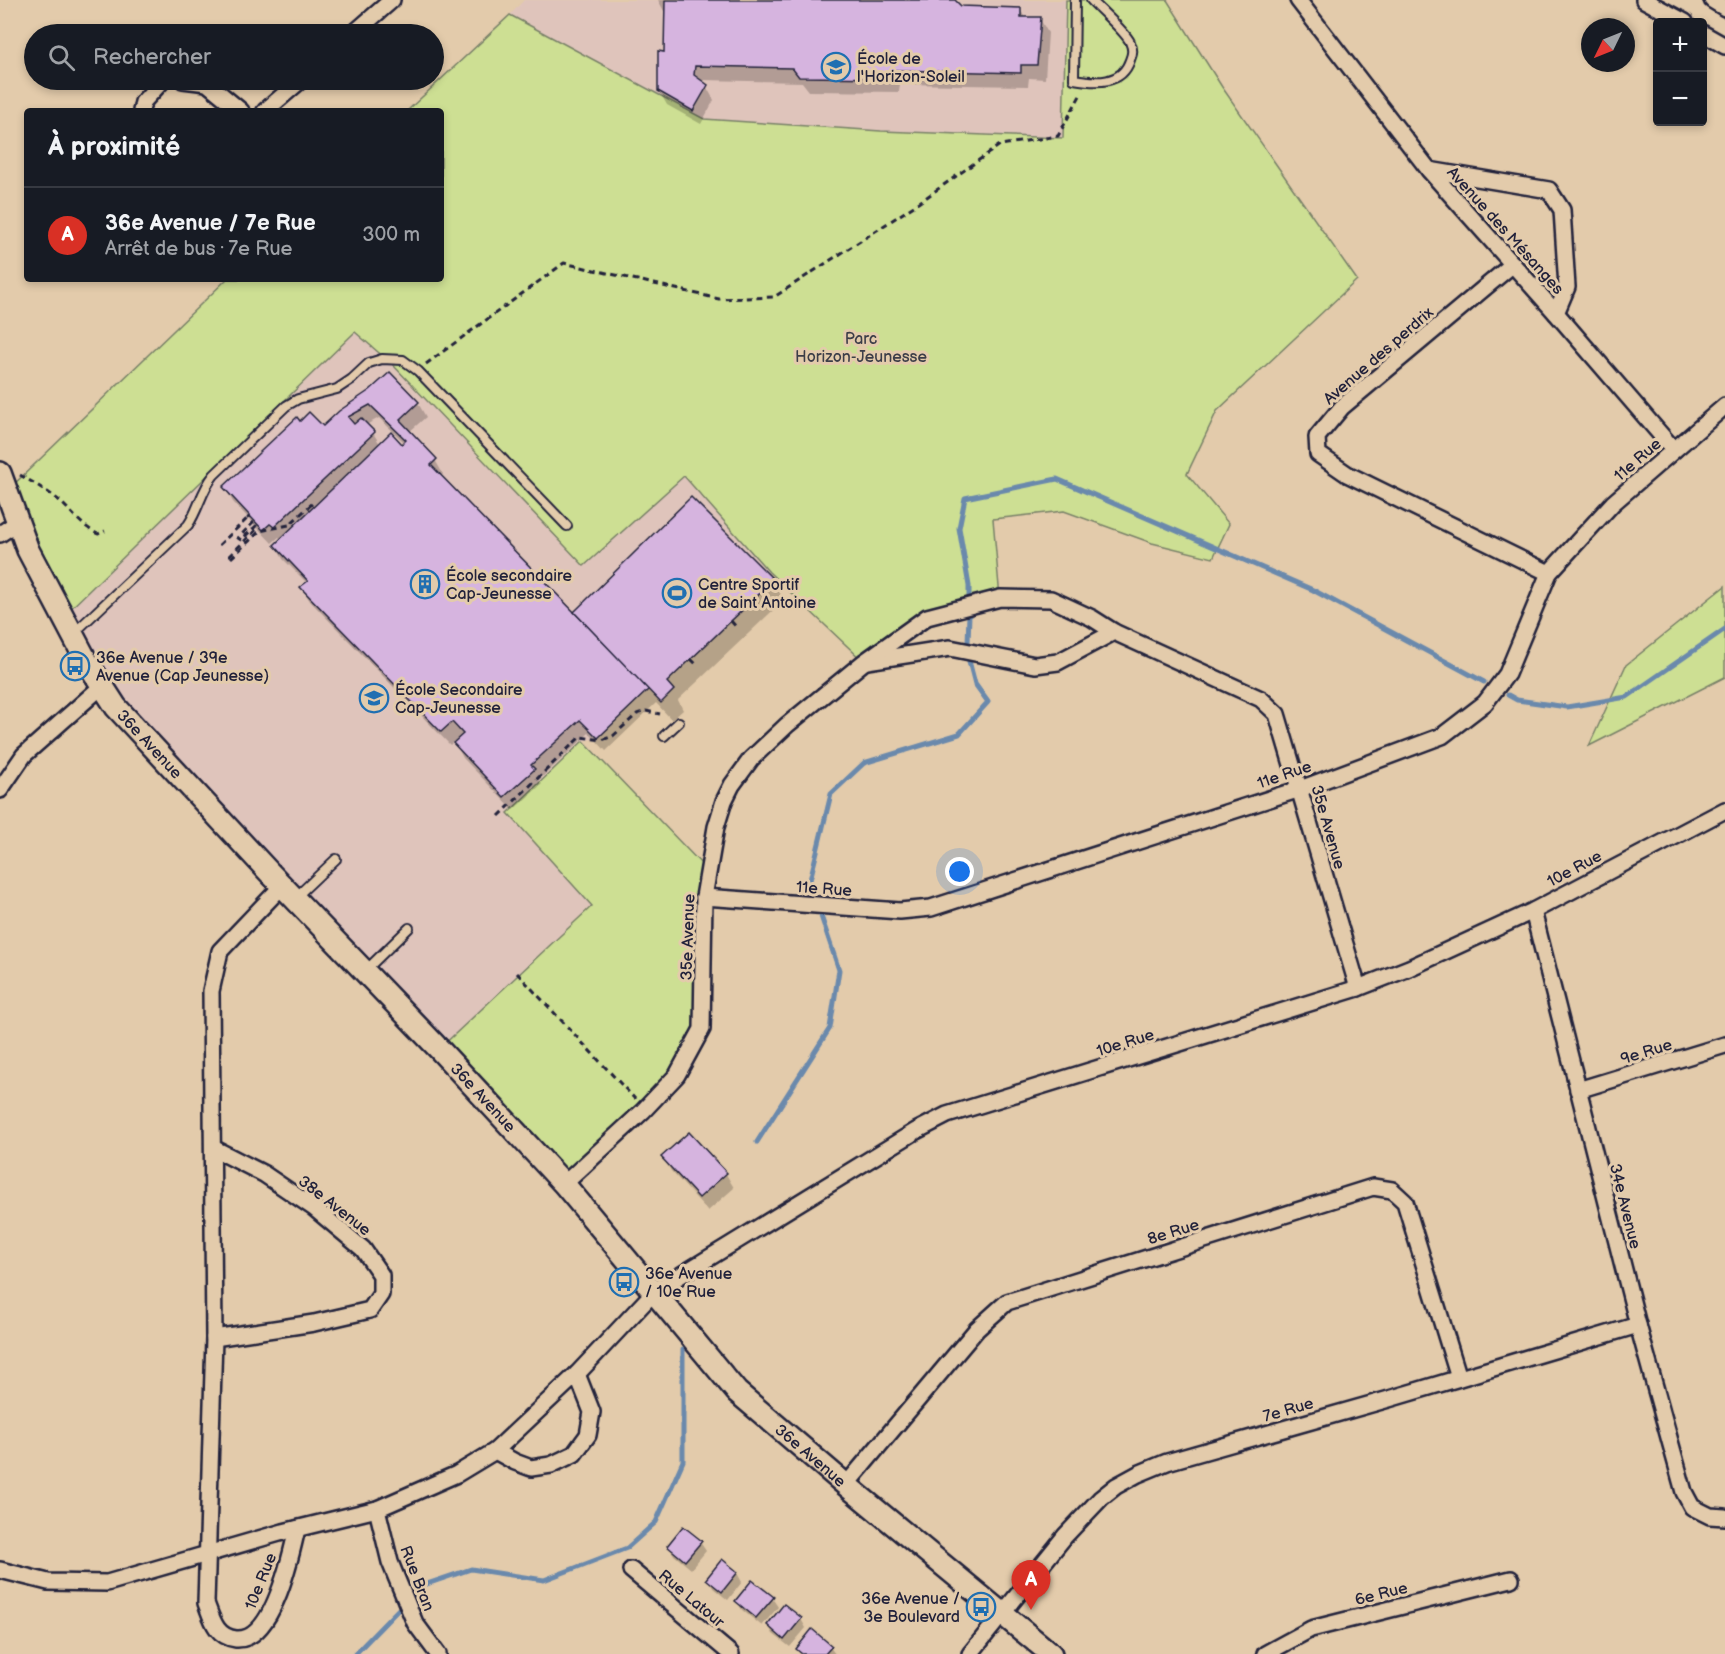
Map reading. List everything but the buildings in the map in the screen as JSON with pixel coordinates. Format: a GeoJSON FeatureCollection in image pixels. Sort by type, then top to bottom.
{"type":"FeatureCollection","features":[{"type":"Feature","properties":{"kind":"street"},"geometry":{"type":"LineString","coordinates":[[364,24],[392,0]]}},
{"type":"Feature","properties":{"kind":"street","name":"Avenue des Mésanges"},"geometry":{"type":"LineString","coordinates":[[1298,0],[1429,170],[1674,450]]}},
{"type":"Feature","properties":{"kind":"street"},"geometry":{"type":"LineString","coordinates":[[1644,0],[1678,18]]}},
{"type":"Feature","properties":{"kind":"street"},"geometry":{"type":"LineString","coordinates":[[1712,0],[1725,8]]}},
{"type":"Feature","properties":{"kind":"street"},"geometry":{"type":"LineString","coordinates":[[1707,36],[1725,46]]}},
{"type":"Feature","properties":{"kind":"street"},"geometry":{"type":"LineString","coordinates":[[142,108],[143,102],[154,90]]}},
{"type":"Feature","properties":{"kind":"street"},"geometry":{"type":"LineString","coordinates":[[216,90],[237,108]]}},
{"type":"Feature","properties":{"kind":"street"},"geometry":{"type":"LineString","coordinates":[[268,108],[289,90]]}},
{"type":"Feature","properties":{"kind":"street","name":"Avenue des Mésanges"},"geometry":{"type":"LineString","coordinates":[[1429,170],[1549,190],[1562,210],[1567,287],[1556,313]]}},
{"type":"Feature","properties":{"kind":"street","name":"Avenue des perdrix"},"geometry":{"type":"LineString","coordinates":[[1513,264],[1342,407],[1317,437],[1318,454],[1347,474],[1549,573]]}},
{"type":"Feature","properties":{"kind":"street","name":"11e Rue"},"geometry":{"type":"LineString","coordinates":[[704,897],[900,911],[931,908],[1299,789],[1442,736],[1485,703],[1508,674],[1549,573],[1613,503],[1725,406]]}},
{"type":"Feature","properties":{"kind":"street","name":"36e Avenue"},"geometry":{"type":"LineString","coordinates":[[9,474],[18,522],[28,550],[72,634],[116,707],[564,1184],[738,1392],[846,1485],[1051,1654]]}},
{"type":"Feature","properties":{"kind":"street"},"geometry":{"type":"LineString","coordinates":[[0,534],[18,522]]}},
{"type":"Feature","properties":{"kind":"street","name":"35e Avenue"},"geometry":{"type":"LineString","coordinates":[[564,1184],[643,1111],[677,1075],[702,1029],[704,897],[716,827],[732,785],[751,759],[787,725],[864,662],[927,616],[1000,598],[1051,599],[1092,618],[1114,632],[1261,699],[1276,714],[1358,988]]}},
{"type":"Feature","properties":{"kind":"street"},"geometry":{"type":"LineString","coordinates":[[864,662],[950,648],[1035,665],[1058,662],[1114,632]]}},
{"type":"Feature","properties":{"kind":"street"},"geometry":{"type":"LineString","coordinates":[[0,790],[24,755],[102,686]]}},
{"type":"Feature","properties":{"kind":"street","name":"10e Rue"},"geometry":{"type":"LineString","coordinates":[[0,1570],[48,1582],[107,1583],[297,1528],[377,1509],[457,1474],[495,1451],[577,1374],[655,1291],[916,1131],[947,1115],[1358,988],[1408,968],[1533,910],[1725,810]]}},
{"type":"Feature","properties":{"kind":"street"},"geometry":{"type":"LineString","coordinates":[[206,1554],[214,1338],[211,991],[220,951],[288,892]]}},
{"type":"Feature","properties":{"kind":"street","name":"34e Avenue"},"geometry":{"type":"LineString","coordinates":[[1533,910],[1638,1324],[1684,1492],[1692,1507],[1710,1516],[1725,1517]]}},
{"type":"Feature","properties":{"kind":"street","name":"9e Rue"},"geometry":{"type":"LineString","coordinates":[[1578,1090],[1725,1046]]}},
{"type":"Feature","properties":{"kind":"street","name":"38e Avenue"},"geometry":{"type":"LineString","coordinates":[[213,1148],[264,1174],[314,1208],[363,1249],[381,1275],[381,1294],[370,1310],[314,1323],[214,1338]]}},
{"type":"Feature","properties":{"kind":"street","name":"8e Rue"},"geometry":{"type":"LineString","coordinates":[[846,1485],[977,1329],[1007,1302],[1373,1188],[1392,1190],[1405,1202],[1459,1378]]}},
{"type":"Feature","properties":{"kind":"street","name":"7e Rue"},"geometry":{"type":"LineString","coordinates":[[970,1654],[1065,1536],[1116,1486],[1138,1474],[1167,1462],[1638,1324]]}},
{"type":"Feature","properties":{"kind":"street"},"geometry":{"type":"LineString","coordinates":[[495,1451],[531,1468],[551,1465],[574,1454],[588,1435],[592,1412],[577,1374]]}},
{"type":"Feature","properties":{"kind":"street","name":"Rue Bran"},"geometry":{"type":"LineString","coordinates":[[377,1509],[390,1562],[415,1623],[438,1654]]}},
{"type":"Feature","properties":{"kind":"street","name":"10e Rue"},"geometry":{"type":"LineString","coordinates":[[206,1554],[206,1603],[215,1627],[226,1637],[239,1640],[253,1634],[265,1620],[277,1597],[297,1528]]}},
{"type":"Feature","properties":{"kind":"street","name":"Rue Latour"},"geometry":{"type":"LineString","coordinates":[[631,1570],[731,1654]]}},
{"type":"Feature","properties":{"kind":"street","name":"6e Rue"},"geometry":{"type":"LineString","coordinates":[[1265,1654],[1311,1629],[1511,1579]]}},
{"type":"Feature","properties":{"kind":"lane"},"geometry":{"type":"LineString","coordinates":[[1075,0],[1074,79],[1087,82],[1115,79],[1128,68],[1133,52],[1129,39],[1091,0]]}},
{"type":"Feature","properties":{"kind":"lane"},"geometry":{"type":"LineString","coordinates":[[72,634],[188,525],[194,517],[206,486],[214,475],[286,406],[298,399],[338,389],[369,363],[382,359],[403,360],[418,371],[567,526]]}},
{"type":"Feature","properties":{"kind":"lane"},"geometry":{"type":"LineString","coordinates":[[664,736],[679,722]]}},
{"type":"Feature","properties":{"kind":"lane"},"geometry":{"type":"LineString","coordinates":[[288,892],[336,859]]}},
{"type":"Feature","properties":{"kind":"lane"},"geometry":{"type":"LineString","coordinates":[[365,971],[409,928]]}},
{"type":"Feature","properties":{"kind":"path"},"geometry":{"type":"LineString","coordinates":[[418,371],[564,263],[719,299],[774,297],[915,206],[1000,145],[1058,136],[1087,82]]}},
{"type":"Feature","properties":{"kind":"path"},"geometry":{"type":"LineString","coordinates":[[9,474],[34,483],[59,501],[87,529],[98,534],[105,531]]}},
{"type":"Feature","properties":{"kind":"path"},"geometry":{"type":"LineString","coordinates":[[219,545],[249,517],[253,523],[238,538],[241,540],[256,526],[258,528],[230,557],[260,531],[289,525],[315,501]]}},
{"type":"Feature","properties":{"kind":"path"},"geometry":{"type":"LineString","coordinates":[[731,621],[737,628]]}},
{"type":"Feature","properties":{"kind":"path"},"geometry":{"type":"LineString","coordinates":[[691,659],[698,666]]}},
{"type":"Feature","properties":{"kind":"path"},"geometry":{"type":"LineString","coordinates":[[499,816],[580,737],[602,740],[613,736],[637,714],[646,711],[660,714]]}},
{"type":"Feature","properties":{"kind":"path"},"geometry":{"type":"LineString","coordinates":[[517,974],[636,1099]]}},
{"type":"Feature","properties":{"kind":"shaded area","name":"École de l'Horizon-Soleil"},"geometry":{"type":"Polygon","coordinates":[[[524,0],[1066,0],[1064,138],[881,131],[704,119],[510,15],[524,0]]]}},
{"type":"Feature","properties":{"kind":"shaded area","name":"École Secondaire Cap-Jeunesse"},"geometry":{"type":"Polygon","coordinates":[[[355,332],[394,366],[584,566],[684,476],[769,572],[598,738],[582,741],[508,813],[592,905],[439,1049],[164,760],[62,617],[355,332]]]}},
{"type":"Feature","properties":{"kind":"green space","name":"Parc Horizon-Jeunesse"},"geometry":{"type":"Polygon","coordinates":[[[1066,0],[1167,0],[1222,87],[1357,280],[1217,411],[1187,474],[1229,524],[1213,558],[1152,543],[1064,511],[993,519],[1000,598],[927,617],[864,662],[769,572],[684,476],[584,566],[394,366],[355,332],[62,617],[7,491],[224,282],[444,282],[444,108],[410,108],[430,90],[444,90],[444,77],[510,15],[704,119],[881,131],[1063,138],[1066,0]]]}},
{"type":"Feature","properties":{"kind":"green space"},"geometry":{"type":"Polygon","coordinates":[[[1725,586],[1725,677],[1589,746],[1626,665],[1725,586]]]}},
{"type":"Feature","properties":{"kind":"green space"},"geometry":{"type":"Polygon","coordinates":[[[583,741],[709,872],[702,1029],[677,1075],[564,1184],[439,1049],[592,906],[508,813],[583,741]]]}},
{"type":"Feature","properties":{"kind":"waterway"},"geometry":{"type":"LineString","coordinates":[[969,596],[959,528],[965,498],[1057,479],[1313,590],[1484,682]]}},
{"type":"Feature","properties":{"kind":"waterway"},"geometry":{"type":"LineString","coordinates":[[968,642],[969,615]]}},
{"type":"Feature","properties":{"kind":"waterway"},"geometry":{"type":"LineString","coordinates":[[1508,695],[1517,700],[1567,707],[1627,697],[1725,629]]}},
{"type":"Feature","properties":{"kind":"waterway"},"geometry":{"type":"LineString","coordinates":[[812,888],[810,880],[831,794],[864,763],[959,734],[988,702],[975,684],[968,657]]}},
{"type":"Feature","properties":{"kind":"waterway"},"geometry":{"type":"LineString","coordinates":[[757,1142],[830,1028],[839,970],[821,916]]}},
{"type":"Feature","properties":{"kind":"waterway"},"geometry":{"type":"LineString","coordinates":[[355,1654],[421,1586],[471,1569],[544,1580],[627,1548],[656,1522],[683,1461],[683,1350]]}},
{"type":"Feature","properties":{"kind":"place","name":"École de l'Horizon-Soleil"},"geometry":{"type":"Point","coordinates":[836,67]}},
{"type":"Feature","properties":{"kind":"place","name":"École secondaire Cap-Jeunesse"},"geometry":{"type":"Point","coordinates":[425,584]}},
{"type":"Feature","properties":{"kind":"place","name":"Centre Sportif de Saint Antoine"},"geometry":{"type":"Point","coordinates":[677,593]}},
{"type":"Feature","properties":{"kind":"place","name":"36e Avenue / 39e Avenue (Cap Jeunesse)"},"geometry":{"type":"Point","coordinates":[75,666]}},
{"type":"Feature","properties":{"kind":"place","name":"École Secondaire Cap-Jeunesse"},"geometry":{"type":"Point","coordinates":[374,698]}},
{"type":"Feature","properties":{"kind":"place","name":"36e Avenue / 10e Rue"},"geometry":{"type":"Point","coordinates":[624,1282]}},
{"type":"Feature","properties":{"kind":"place","name":"36e Avenue / 3e Boulevard"},"geometry":{"type":"Point","coordinates":[981,1607]}},
{"type":"Feature","properties":{"kind":"place","name":"36e Avenue / 7e Rue"},"geometry":{"type":"Point","coordinates":[1031,1610]}}]}
